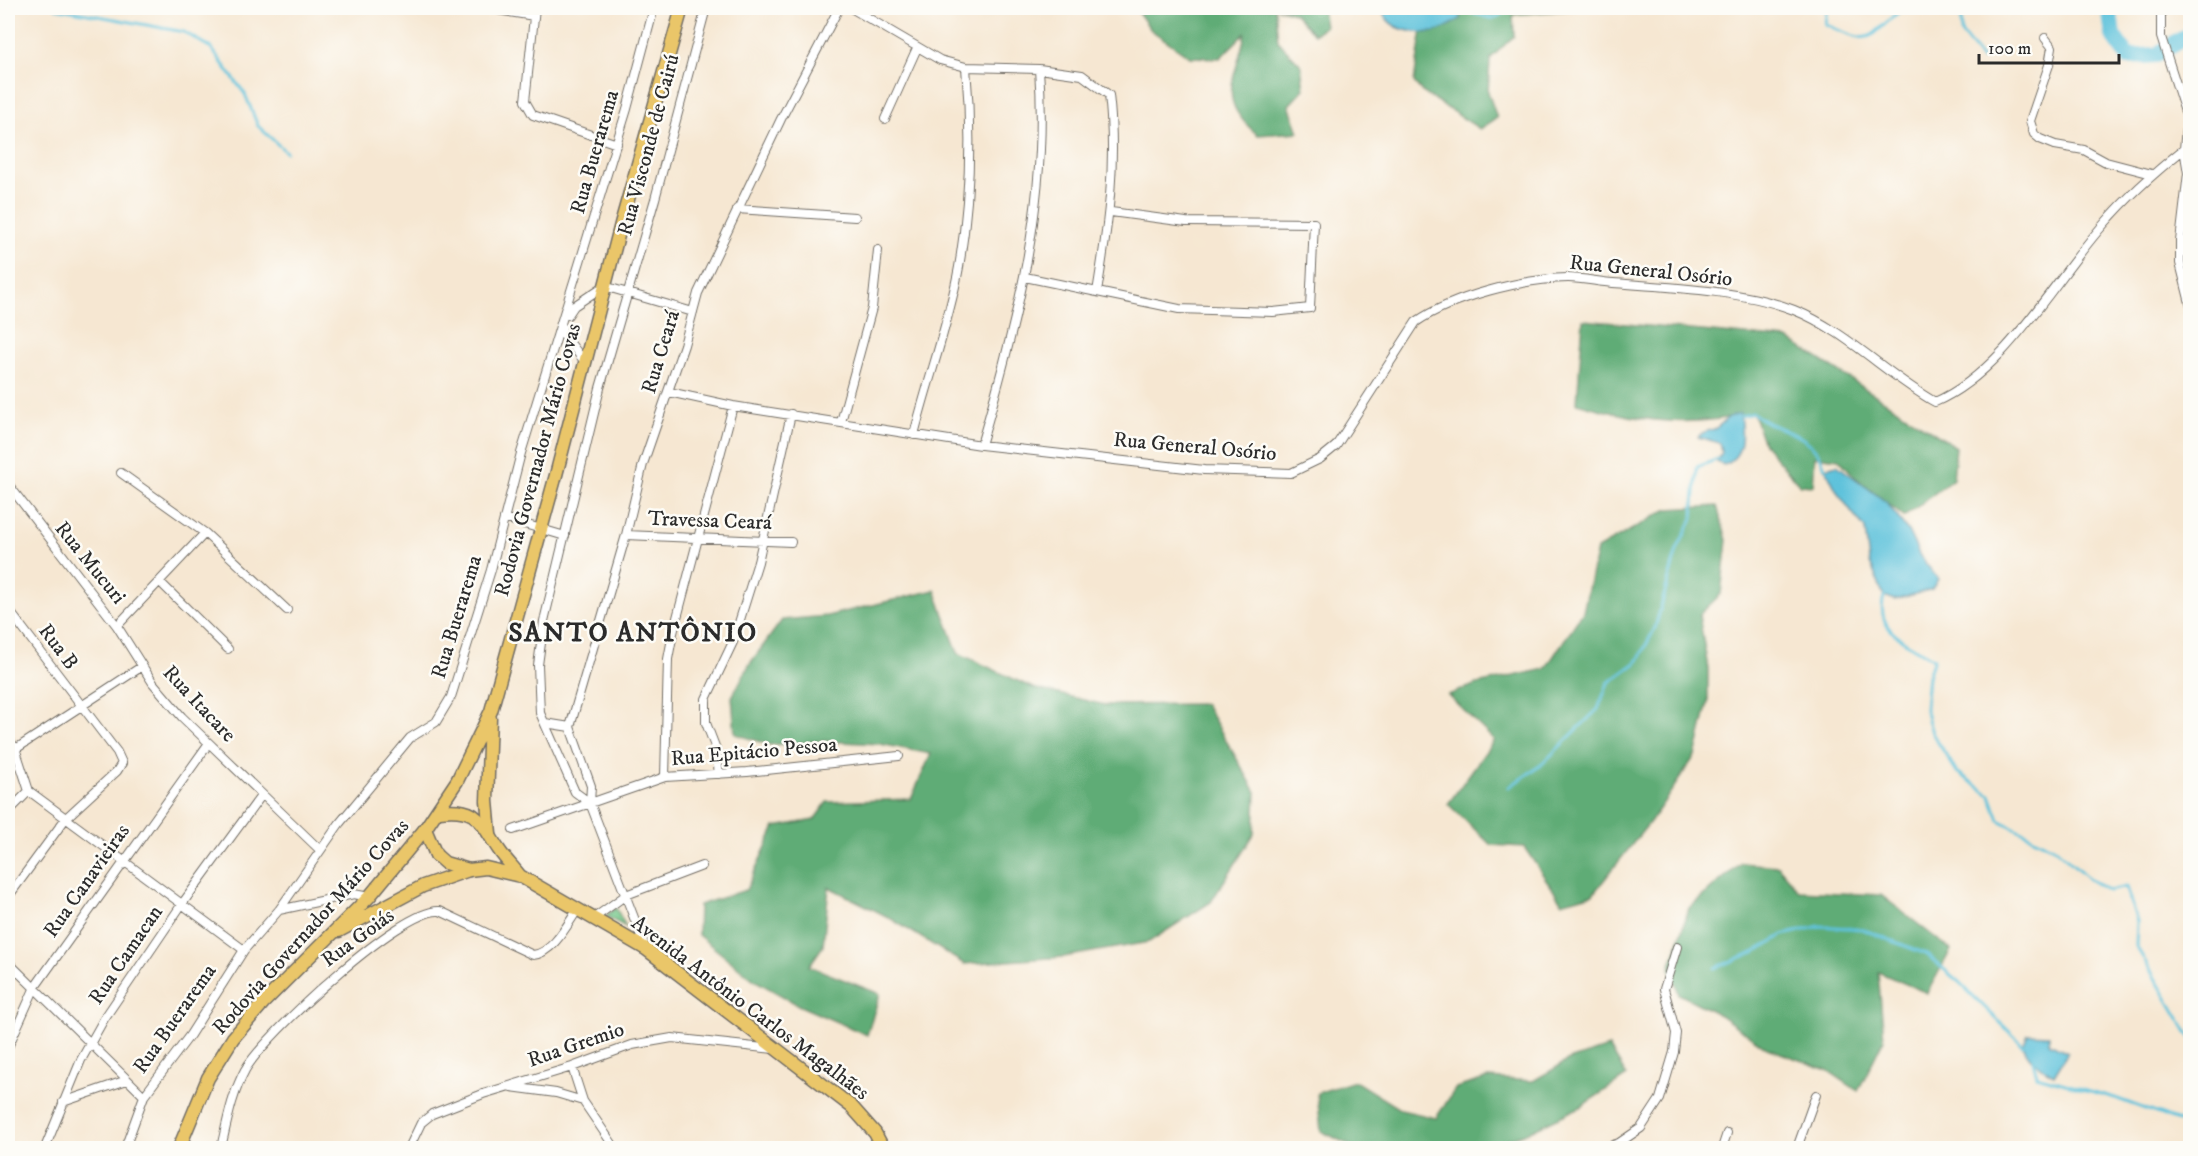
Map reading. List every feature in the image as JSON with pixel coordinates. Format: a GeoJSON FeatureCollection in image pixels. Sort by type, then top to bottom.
{"type":"FeatureCollection","features":[{"type":"Feature","properties":{"kind":"main road","name":"Rodovia Governador Mário Covas"},"geometry":{"type":"LineString","coordinates":[[179,1149],[208,1078],[233,1038],[263,1003],[369,897],[425,829],[457,781],[491,711],[604,286],[682,8]]}},
{"type":"Feature","properties":{"kind":"main road"},"geometry":{"type":"LineString","coordinates":[[490,834],[487,801],[491,711]]}},
{"type":"Feature","properties":{"kind":"main road"},"geometry":{"type":"LineString","coordinates":[[439,811],[457,809],[471,813],[480,819],[498,850],[520,876]]}},
{"type":"Feature","properties":{"kind":"main road"},"geometry":{"type":"LineString","coordinates":[[425,829],[436,855],[445,864],[469,870]]}},
{"type":"Feature","properties":{"kind":"main road"},"geometry":{"type":"LineString","coordinates":[[486,868],[494,861],[498,850]]}},
{"type":"Feature","properties":{"kind":"main road"},"geometry":{"type":"LineString","coordinates":[[330,936],[423,886],[469,870],[486,868],[520,876]]}},
{"type":"Feature","properties":{"kind":"main road","name":"Avenida Antônio Carlos Magalhães"},"geometry":{"type":"LineString","coordinates":[[520,876],[646,949],[852,1107],[875,1133],[883,1149]]}},
{"type":"Feature","properties":{"kind":"street"},"geometry":{"type":"LineString","coordinates":[[485,8],[534,12],[525,101],[532,115],[617,144]]}},
{"type":"Feature","properties":{"kind":"street","name":"Rua Buerarema"},"geometry":{"type":"LineString","coordinates":[[125,1149],[144,1096],[190,1035],[244,950],[279,910],[339,824],[410,738],[436,722],[444,710],[466,653],[521,453],[617,144],[654,8]]}},
{"type":"Feature","properties":{"kind":"street","name":"Rua Visconde de Cairú"},"geometry":{"type":"LineString","coordinates":[[565,536],[600,388],[655,200],[706,8]]}},
{"type":"Feature","properties":{"kind":"street","name":"Rua Ceará"},"geometry":{"type":"LineString","coordinates":[[570,728],[626,535],[643,464],[669,392],[693,312],[717,249],[839,8]]}},
{"type":"Feature","properties":{"kind":"street"},"geometry":{"type":"LineString","coordinates":[[851,8],[940,60],[966,67],[1039,69],[1082,75],[1109,95],[1112,161],[1111,212],[1097,292]]}},
{"type":"Feature","properties":{"kind":"street"},"geometry":{"type":"LineString","coordinates":[[2161,8],[2161,36],[2187,118],[2184,149],[2189,180],[2180,252],[2185,289],[2190,303]]}},
{"type":"Feature","properties":{"kind":"street"},"geometry":{"type":"LineString","coordinates":[[2045,38],[2052,47],[2049,65],[2030,121],[2034,134],[2040,139],[2055,144],[2084,150],[2106,162],[2152,174]]}},
{"type":"Feature","properties":{"kind":"street"},"geometry":{"type":"LineString","coordinates":[[885,119],[917,48]]}},
{"type":"Feature","properties":{"kind":"street"},"geometry":{"type":"LineString","coordinates":[[914,435],[950,306],[964,233],[970,132],[966,67]]}},
{"type":"Feature","properties":{"kind":"street"},"geometry":{"type":"LineString","coordinates":[[981,445],[1007,357],[1025,277],[1034,220],[1041,141],[1039,69]]}},
{"type":"Feature","properties":{"kind":"street","name":"Rua General Osório"},"geometry":{"type":"LineString","coordinates":[[669,392],[733,406],[981,445],[1204,470],[1291,473],[1312,464],[1336,446],[1416,322],[1429,313],[1509,286],[1569,278],[1736,296],[1794,310],[1827,328],[1902,382],[1935,402],[1954,394],[1988,365],[2028,320],[2104,224],[2152,174],[2184,149]]}},
{"type":"Feature","properties":{"kind":"street"},"geometry":{"type":"LineString","coordinates":[[737,209],[855,217]]}},
{"type":"Feature","properties":{"kind":"street"},"geometry":{"type":"LineString","coordinates":[[1025,277],[1179,309],[1273,312],[1310,308],[1314,223],[1186,222],[1111,212]]}},
{"type":"Feature","properties":{"kind":"street"},"geometry":{"type":"LineString","coordinates":[[840,422],[872,308],[878,250]]}},
{"type":"Feature","properties":{"kind":"street"},"geometry":{"type":"LineString","coordinates":[[585,362],[563,334],[562,324],[574,306],[604,286],[693,312]]}},
{"type":"Feature","properties":{"kind":"street"},"geometry":{"type":"LineString","coordinates":[[665,777],[668,659],[733,406]]}},
{"type":"Feature","properties":{"kind":"street"},"geometry":{"type":"LineString","coordinates":[[719,774],[716,749],[706,723],[706,699],[733,642],[764,541],[791,414]]}},
{"type":"Feature","properties":{"kind":"street"},"geometry":{"type":"LineString","coordinates":[[121,473],[205,533],[287,610]]}},
{"type":"Feature","properties":{"kind":"street","name":"Rua Mucuri"},"geometry":{"type":"LineString","coordinates":[[8,484],[117,626],[141,667]]}},
{"type":"Feature","properties":{"kind":"street"},"geometry":{"type":"LineString","coordinates":[[504,518],[565,536],[544,621],[537,665],[538,702],[575,792],[590,803]]}},
{"type":"Feature","properties":{"kind":"street"},"geometry":{"type":"LineString","coordinates":[[117,626],[205,533]]}},
{"type":"Feature","properties":{"kind":"street","name":"Travessa Ceará"},"geometry":{"type":"LineString","coordinates":[[626,535],[791,542]]}},
{"type":"Feature","properties":{"kind":"street"},"geometry":{"type":"LineString","coordinates":[[160,582],[228,649]]}},
{"type":"Feature","properties":{"kind":"street","name":"Rua B"},"geometry":{"type":"LineString","coordinates":[[8,609],[117,752],[122,763],[117,771],[66,818]]}},
{"type":"Feature","properties":{"kind":"street","name":"Rua Itacare"},"geometry":{"type":"LineString","coordinates":[[8,754],[141,667],[182,717],[261,796],[320,850]]}},
{"type":"Feature","properties":{"kind":"street"},"geometry":{"type":"LineString","coordinates":[[545,723],[570,728],[591,786],[590,803],[646,949]]}},
{"type":"Feature","properties":{"kind":"street"},"geometry":{"type":"LineString","coordinates":[[8,738],[15,748],[30,791],[244,950]]}},
{"type":"Feature","properties":{"kind":"street","name":"Rua Canavieiras"},"geometry":{"type":"LineString","coordinates":[[8,1047],[35,987],[123,860],[209,743]]}},
{"type":"Feature","properties":{"kind":"street","name":"Rua Epitácio Pessoa"},"geometry":{"type":"LineString","coordinates":[[513,830],[665,777],[719,774],[899,756]]}},
{"type":"Feature","properties":{"kind":"street"},"geometry":{"type":"LineString","coordinates":[[8,812],[30,791]]}},
{"type":"Feature","properties":{"kind":"street","name":"Rua Camacan"},"geometry":{"type":"LineString","coordinates":[[45,1149],[90,1043],[182,904],[261,796]]}},
{"type":"Feature","properties":{"kind":"street"},"geometry":{"type":"LineString","coordinates":[[8,897],[66,818]]}},
{"type":"Feature","properties":{"kind":"street"},"geometry":{"type":"LineString","coordinates":[[594,918],[626,895],[702,866]]}},
{"type":"Feature","properties":{"kind":"street"},"geometry":{"type":"LineString","coordinates":[[279,910],[354,894],[369,897]]}},
{"type":"Feature","properties":{"kind":"street","name":"Rua Goiás"},"geometry":{"type":"LineString","coordinates":[[221,1149],[232,1101],[246,1069],[256,1056],[315,992],[362,955],[407,924],[425,912],[440,911],[533,955],[541,954],[548,949],[578,909]]}},
{"type":"Feature","properties":{"kind":"street"},"geometry":{"type":"LineString","coordinates":[[1604,1149],[1619,1143],[1641,1128],[1659,1099],[1674,1052],[1676,1033],[1664,989],[1677,947]]}},
{"type":"Feature","properties":{"kind":"street"},"geometry":{"type":"LineString","coordinates":[[8,962],[144,1096]]}},
{"type":"Feature","properties":{"kind":"street","name":"Rua Gremio"},"geometry":{"type":"LineString","coordinates":[[409,1149],[421,1123],[432,1114],[483,1094],[572,1068],[632,1045],[672,1038],[779,1050]]}},
{"type":"Feature","properties":{"kind":"street"},"geometry":{"type":"LineString","coordinates":[[572,1068],[583,1101],[615,1149]]}},
{"type":"Feature","properties":{"kind":"street"},"geometry":{"type":"LineString","coordinates":[[63,1102],[127,1080]]}},
{"type":"Feature","properties":{"kind":"street"},"geometry":{"type":"LineString","coordinates":[[508,1087],[556,1093],[583,1101]]}},
{"type":"Feature","properties":{"kind":"street"},"geometry":{"type":"LineString","coordinates":[[1797,1149],[1816,1095]]}},
{"type":"Feature","properties":{"kind":"street"},"geometry":{"type":"LineString","coordinates":[[1722,1149],[1727,1133]]}},
{"type":"Feature","properties":{"kind":"green space"},"geometry":{"type":"Polygon","coordinates":[[[1135,8],[1275,8],[1278,41],[1301,65],[1304,89],[1289,105],[1299,132],[1258,135],[1244,122],[1236,110],[1232,99],[1232,88],[1245,33],[1220,58],[1190,57],[1151,30],[1135,8]]]}},
{"type":"Feature","properties":{"kind":"green space"},"geometry":{"type":"Polygon","coordinates":[[[1277,8],[1322,8],[1325,27],[1314,34],[1294,13],[1277,8]]]}},
{"type":"Feature","properties":{"kind":"green space"},"geometry":{"type":"Polygon","coordinates":[[[1460,8],[1592,8],[1513,15],[1514,36],[1490,59],[1488,92],[1497,118],[1480,129],[1422,92],[1414,82],[1422,30],[1460,19],[1460,8]]]}},
{"type":"Feature","properties":{"kind":"green space"},"geometry":{"type":"Polygon","coordinates":[[[1583,320],[1788,339],[1956,447],[1953,479],[1904,517],[1854,476],[1839,459],[1815,456],[1813,486],[1800,485],[1764,444],[1753,413],[1707,420],[1664,421],[1622,415],[1577,403],[1583,320]]]}},
{"type":"Feature","properties":{"kind":"green space"},"geometry":{"type":"Polygon","coordinates":[[[1717,506],[1727,540],[1721,594],[1699,615],[1708,668],[1708,703],[1695,756],[1653,818],[1593,894],[1562,903],[1524,847],[1491,845],[1448,804],[1494,740],[1448,695],[1477,684],[1545,669],[1583,612],[1597,549],[1668,509],[1717,506]]]}},
{"type":"Feature","properties":{"kind":"green space"},"geometry":{"type":"Polygon","coordinates":[[[935,590],[958,653],[1033,688],[1105,705],[1205,704],[1256,792],[1254,834],[1211,902],[1149,942],[1064,957],[964,964],[888,917],[829,887],[823,946],[809,966],[880,994],[867,1035],[800,1006],[754,980],[698,935],[699,905],[746,890],[775,827],[814,820],[827,802],[911,799],[931,754],[880,744],[821,741],[770,745],[735,734],[732,697],[749,665],[782,620],[827,616],[935,590]]]}},
{"type":"Feature","properties":{"kind":"green space"},"geometry":{"type":"Polygon","coordinates":[[[1741,863],[1778,866],[1799,891],[1881,895],[1951,950],[1927,993],[1878,972],[1884,1039],[1858,1091],[1827,1070],[1767,1048],[1720,1015],[1679,994],[1670,968],[1689,908],[1741,863]]]}},
{"type":"Feature","properties":{"kind":"green space"},"geometry":{"type":"Polygon","coordinates":[[[616,908],[626,927],[605,916],[616,908]]]}},
{"type":"Feature","properties":{"kind":"green space"},"geometry":{"type":"Polygon","coordinates":[[[1609,1047],[1627,1076],[1580,1107],[1526,1133],[1481,1148],[1355,1148],[1321,1131],[1317,1093],[1355,1081],[1401,1110],[1436,1118],[1456,1088],[1488,1078],[1533,1081],[1569,1060],[1609,1047]]]}},
{"type":"Feature","properties":{"kind":"water"},"geometry":{"type":"Polygon","coordinates":[[[1382,8],[1459,8],[1460,19],[1434,32],[1410,31],[1395,26],[1389,21],[1382,8]]]}},
{"type":"Feature","properties":{"kind":"water"},"geometry":{"type":"Polygon","coordinates":[[[1740,413],[1741,443],[1736,455],[1724,465],[1717,462],[1722,452],[1720,443],[1698,437],[1716,428],[1729,417],[1740,413]]]}},
{"type":"Feature","properties":{"kind":"water"},"geometry":{"type":"Polygon","coordinates":[[[1837,465],[1886,502],[1908,531],[1920,556],[1938,579],[1932,589],[1895,600],[1884,596],[1869,561],[1865,529],[1839,495],[1825,468],[1837,465]]]}},
{"type":"Feature","properties":{"kind":"water"},"geometry":{"type":"Polygon","coordinates":[[[2028,1034],[2049,1035],[2049,1043],[2068,1052],[2054,1075],[2028,1055],[2023,1045],[2028,1034]]]}},
{"type":"Feature","properties":{"kind":"waterway"},"geometry":{"type":"LineString","coordinates":[[56,8],[184,32],[211,48],[245,94],[258,126],[286,152]]}},
{"type":"Feature","properties":{"kind":"waterway"},"geometry":{"type":"LineString","coordinates":[[1368,8],[1383,10]]}},
{"type":"Feature","properties":{"kind":"waterway"},"geometry":{"type":"LineString","coordinates":[[1460,9],[1493,19],[1513,8]]}},
{"type":"Feature","properties":{"kind":"waterway"},"geometry":{"type":"LineString","coordinates":[[1827,8],[1825,24],[1863,38],[1876,32],[1904,8]]}},
{"type":"Feature","properties":{"kind":"waterway"},"geometry":{"type":"LineString","coordinates":[[1961,8],[1961,33],[1982,59]]}},
{"type":"Feature","properties":{"kind":"waterway"},"geometry":{"type":"LineString","coordinates":[[2109,8],[2113,35],[2128,57],[2156,55],[2190,34]]}},
{"type":"Feature","properties":{"kind":"waterway"},"geometry":{"type":"LineString","coordinates":[[1741,416],[1753,413],[1803,439],[1819,455],[1825,468]]}},
{"type":"Feature","properties":{"kind":"waterway"},"geometry":{"type":"LineString","coordinates":[[1509,787],[1541,765],[1598,709],[1608,683],[1637,662],[1655,628],[1677,550],[1693,517],[1697,467],[1718,459]]}},
{"type":"Feature","properties":{"kind":"waterway"},"geometry":{"type":"LineString","coordinates":[[1884,596],[1882,608],[1888,627],[1895,635],[1934,659],[1928,676],[1925,709],[1932,733],[1957,772],[1990,795],[1999,820],[2057,850],[2088,878],[2109,891],[2126,887],[2137,922],[2136,946],[2190,1037]]}},
{"type":"Feature","properties":{"kind":"waterway"},"geometry":{"type":"LineString","coordinates":[[1715,968],[1756,951],[1783,935],[1820,926],[1862,929],[1926,954],[1959,982],[2023,1045]]}},
{"type":"Feature","properties":{"kind":"waterway"},"geometry":{"type":"LineString","coordinates":[[2033,1061],[2037,1076],[2115,1098],[2178,1121],[2190,1115]]}},
{"type":"Feature","properties":{"kind":"district","name":"SANTO ANTÔNIO"},"geometry":{"type":"Point","coordinates":[633,633]}}]}
